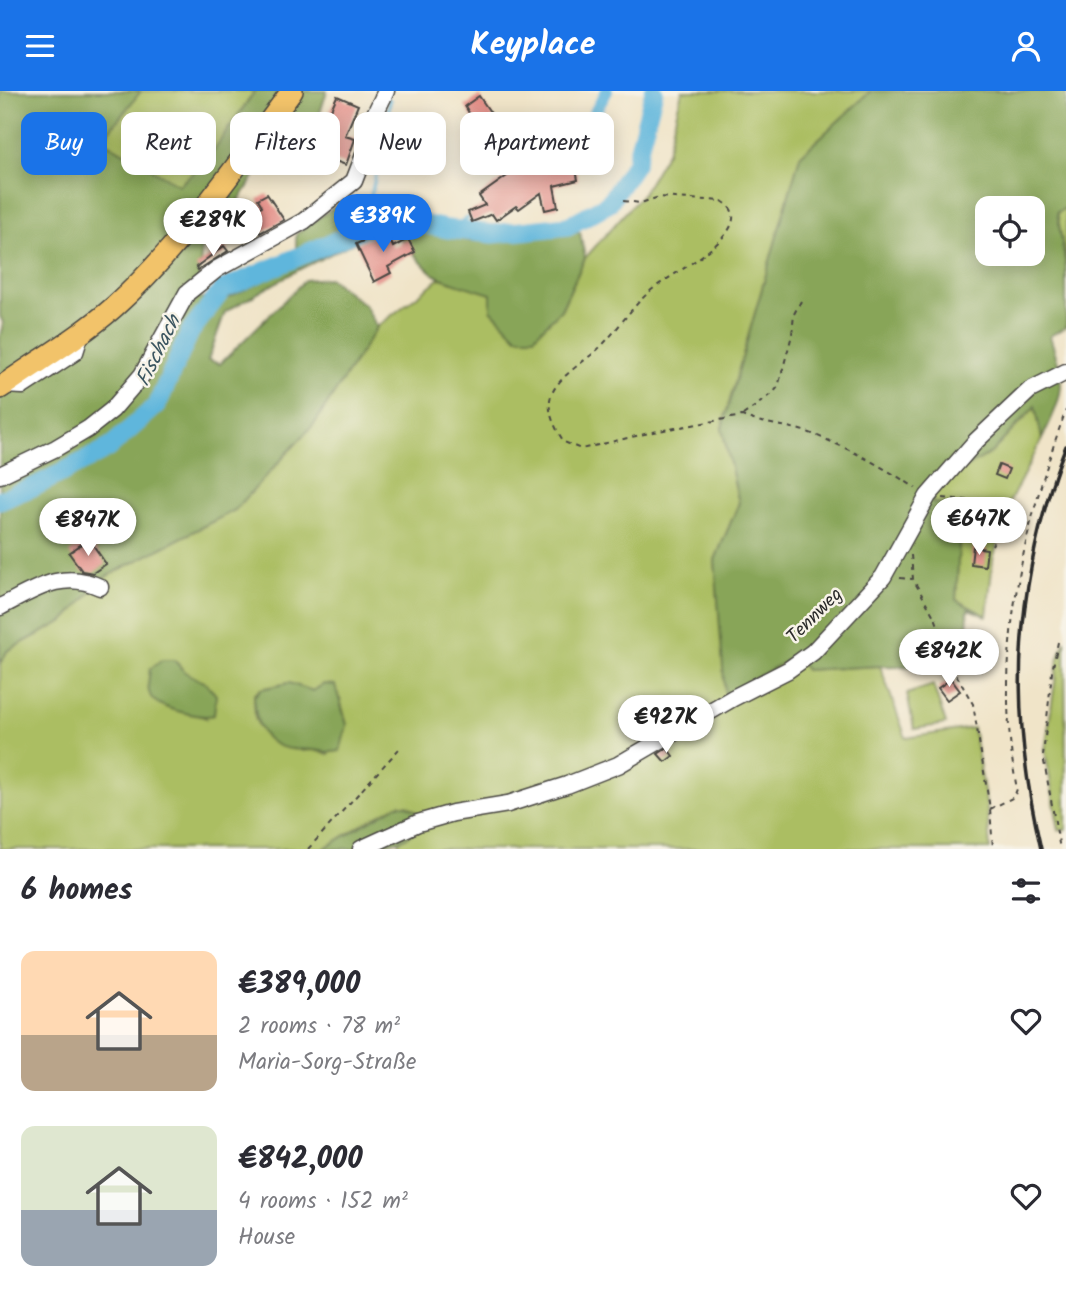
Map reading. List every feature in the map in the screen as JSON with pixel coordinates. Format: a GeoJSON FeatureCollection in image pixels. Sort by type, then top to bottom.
{"type":"FeatureCollection","features":[{"type":"Feature","properties":{"kind":"main road"},"geometry":{"type":"LineString","coordinates":[[1,387],[81,333],[151,271],[292,91]]}},
{"type":"Feature","properties":{"kind":"street"},"geometry":{"type":"LineString","coordinates":[[0,474],[55,448],[88,429],[112,410],[142,375],[187,293],[217,269],[304,221],[354,181],[369,142],[374,116],[383,97]]}},
{"type":"Feature","properties":{"kind":"street","name":"Tennweg"},"geometry":{"type":"LineString","coordinates":[[361,849],[418,823],[508,804],[618,765],[733,698],[788,670],[813,652],[883,577],[928,496],[976,441],[1030,390],[1066,372]]}},
{"type":"Feature","properties":{"kind":"street"},"geometry":{"type":"LineString","coordinates":[[0,607],[50,583],[77,578],[100,587]]}},
{"type":"Feature","properties":{"kind":"path"},"geometry":{"type":"LineString","coordinates":[[623,201],[641,203],[659,197],[722,201],[730,205],[733,213],[732,224],[703,257],[653,289],[630,310],[597,350],[571,370],[551,395],[550,413],[564,442],[581,449],[653,432],[742,416],[778,387],[794,314],[800,301]]}},
{"type":"Feature","properties":{"kind":"path"},"geometry":{"type":"LineString","coordinates":[[990,809],[1014,797],[1017,789],[1009,734],[1009,674],[1016,591],[1030,520],[1044,470],[1066,410]]}},
{"type":"Feature","properties":{"kind":"path"},"geometry":{"type":"LineString","coordinates":[[742,416],[808,432],[848,450],[928,496],[975,501],[992,507],[1000,514],[999,530],[992,545]]}},
{"type":"Feature","properties":{"kind":"path"},"geometry":{"type":"LineString","coordinates":[[913,579],[936,620],[954,671],[972,704],[990,809],[993,849]]}},
{"type":"Feature","properties":{"kind":"path"},"geometry":{"type":"LineString","coordinates":[[1058,642],[1043,756],[1060,849]]}},
{"type":"Feature","properties":{"kind":"path"},"geometry":{"type":"LineString","coordinates":[[308,849],[399,749]]}},
{"type":"Feature","properties":{"kind":"green space"},"geometry":{"type":"Polygon","coordinates":[[[0,91],[141,91],[124,112],[121,112],[121,116],[107,134],[107,112],[21,112],[21,175],[107,175],[107,143],[121,151],[121,175],[162,175],[179,185],[190,175],[216,175],[216,147],[230,127],[230,175],[256,175],[230,213],[220,236],[202,246],[197,298],[227,298],[296,265],[296,234],[346,199],[406,227],[471,241],[580,232],[585,258],[561,310],[534,337],[517,337],[491,310],[491,294],[434,274],[401,239],[387,229],[368,235],[298,270],[225,312],[208,360],[220,364],[305,280],[329,278],[365,305],[377,327],[315,423],[235,510],[105,577],[64,621],[7,651],[0,665],[0,336],[3,323],[0,316],[0,91]]]}},
{"type":"Feature","properties":{"kind":"green space"},"geometry":{"type":"Polygon","coordinates":[[[141,91],[255,91],[240,112],[230,112],[230,127],[216,147],[216,112],[124,112],[141,91]]]}},
{"type":"Feature","properties":{"kind":"green space"},"geometry":{"type":"Polygon","coordinates":[[[255,91],[327,91],[320,112],[240,112],[255,91]]]}},
{"type":"Feature","properties":{"kind":"green space"},"geometry":{"type":"Polygon","coordinates":[[[682,91],[871,91],[800,156],[722,428],[739,503],[715,560],[726,694],[798,655],[805,670],[880,666],[906,738],[973,728],[987,808],[990,849],[374,849],[379,846],[399,846],[400,804],[323,849],[0,849],[0,665],[7,651],[64,621],[105,577],[235,510],[315,423],[377,327],[440,278],[491,294],[561,310],[585,258],[643,193],[667,152],[682,91]],[[178,664],[193,713],[206,718],[185,672],[178,664]],[[288,683],[261,689],[254,695],[255,717],[259,727],[302,751],[313,750],[329,754],[347,725],[340,699],[324,684],[313,691],[288,683]]]}},
{"type":"Feature","properties":{"kind":"green space"},"geometry":{"type":"Polygon","coordinates":[[[871,91],[1066,91],[1066,208],[1057,212],[1066,267],[1066,327],[1050,336],[1061,378],[1055,410],[1042,439],[1035,406],[992,452],[931,488],[933,503],[961,505],[956,600],[987,616],[968,609],[966,667],[880,666],[805,670],[797,655],[725,695],[715,560],[739,503],[722,428],[800,156],[871,91]]]}},
{"type":"Feature","properties":{"kind":"green space"},"geometry":{"type":"Polygon","coordinates":[[[121,116],[121,151],[107,143],[107,134],[121,116]]]}},
{"type":"Feature","properties":{"kind":"green space"},"geometry":{"type":"Polygon","coordinates":[[[161,175],[191,175],[179,186],[161,175]]]}},
{"type":"Feature","properties":{"kind":"green space"},"geometry":{"type":"Polygon","coordinates":[[[1066,208],[1066,267],[1057,212],[1066,208]]]}},
{"type":"Feature","properties":{"kind":"green space"},"geometry":{"type":"Polygon","coordinates":[[[1036,406],[1042,439],[1010,501],[993,559],[987,616],[956,600],[961,505],[933,503],[931,488],[992,452],[1036,406]]]}},
{"type":"Feature","properties":{"kind":"green space"},"geometry":{"type":"Polygon","coordinates":[[[1065,640],[1066,829],[1059,830],[1045,751],[1058,661],[1065,640]]]}},
{"type":"Feature","properties":{"kind":"green space"},"geometry":{"type":"Polygon","coordinates":[[[162,660],[174,660],[185,672],[207,684],[216,695],[214,715],[200,716],[181,712],[151,697],[148,687],[150,669],[162,660]]]}},
{"type":"Feature","properties":{"kind":"green space"},"geometry":{"type":"Polygon","coordinates":[[[289,683],[313,691],[324,684],[335,685],[347,725],[340,751],[291,749],[281,747],[266,737],[258,723],[254,696],[261,689],[289,683]]]}},
{"type":"Feature","properties":{"kind":"green space"},"geometry":{"type":"Polygon","coordinates":[[[933,685],[946,724],[914,729],[907,694],[933,685]]]}},
{"type":"Feature","properties":{"kind":"green space"},"geometry":{"type":"Polygon","coordinates":[[[397,805],[407,805],[416,811],[412,831],[404,839],[374,849],[323,849],[397,805]]]}},
{"type":"Feature","properties":{"kind":"building"},"geometry":{"type":"Polygon","coordinates":[[[337,96],[358,105],[345,136],[354,139],[346,165],[340,163],[340,112],[330,112],[337,96]]]}},
{"type":"Feature","properties":{"kind":"building"},"geometry":{"type":"Polygon","coordinates":[[[479,96],[490,112],[468,112],[465,106],[479,96]]]}},
{"type":"Feature","properties":{"kind":"building"},"geometry":{"type":"Polygon","coordinates":[[[508,175],[577,175],[578,180],[554,186],[558,207],[545,210],[541,193],[519,209],[516,206],[496,220],[492,214],[472,222],[468,212],[485,205],[479,196],[508,175]]]}},
{"type":"Feature","properties":{"kind":"building"},"geometry":{"type":"Polygon","coordinates":[[[267,194],[284,220],[260,233],[249,214],[262,206],[258,199],[267,194]]]}},
{"type":"Feature","properties":{"kind":"building"},"geometry":{"type":"Polygon","coordinates":[[[379,200],[389,200],[390,209],[379,210],[379,200]]]}},
{"type":"Feature","properties":{"kind":"building"},"geometry":{"type":"Polygon","coordinates":[[[230,216],[241,223],[235,232],[224,225],[230,216]]]}},
{"type":"Feature","properties":{"kind":"building"},"geometry":{"type":"Polygon","coordinates":[[[386,231],[393,247],[408,239],[415,252],[388,267],[391,273],[374,282],[356,244],[386,231]]]}},
{"type":"Feature","properties":{"kind":"building"},"geometry":{"type":"Polygon","coordinates":[[[224,246],[228,251],[198,270],[196,267],[224,246]]]}},
{"type":"Feature","properties":{"kind":"building"},"geometry":{"type":"Polygon","coordinates":[[[999,465],[1009,469],[1005,479],[995,475],[999,465]]]}},
{"type":"Feature","properties":{"kind":"building"},"geometry":{"type":"Polygon","coordinates":[[[89,539],[106,564],[93,573],[82,571],[69,553],[89,539]]]}},
{"type":"Feature","properties":{"kind":"building"},"geometry":{"type":"Polygon","coordinates":[[[973,547],[987,549],[985,566],[971,564],[973,547]]]}},
{"type":"Feature","properties":{"kind":"building"},"geometry":{"type":"Polygon","coordinates":[[[951,679],[960,691],[947,700],[938,688],[951,679]]]}},
{"type":"Feature","properties":{"kind":"building"},"geometry":{"type":"Polygon","coordinates":[[[667,748],[673,756],[665,762],[658,754],[667,748]]]}},
{"type":"Feature","properties":{"kind":"waterway"},"geometry":{"type":"LineString","coordinates":[[595,112],[607,91]]}},
{"type":"Feature","properties":{"kind":"waterway","name":"Fischach"},"geometry":{"type":"LineString","coordinates":[[0,500],[36,486],[109,448],[157,405],[190,332],[223,289],[363,229],[406,221],[493,234],[568,226],[608,204],[635,164],[654,91]]}},
{"type":"Feature","properties":{"kind":"waterway"},"geometry":{"type":"LineString","coordinates":[[363,229],[384,141],[388,99]]}},
{"type":"Feature","properties":{"kind":"waterway"},"geometry":{"type":"LineString","coordinates":[[447,229],[468,218]]}},
{"type":"Feature","properties":{"kind":"railway"},"geometry":{"type":"LineString","coordinates":[[1041,849],[1032,808],[1022,728],[1021,648],[1031,568],[1040,527],[1066,446]]}}]}
